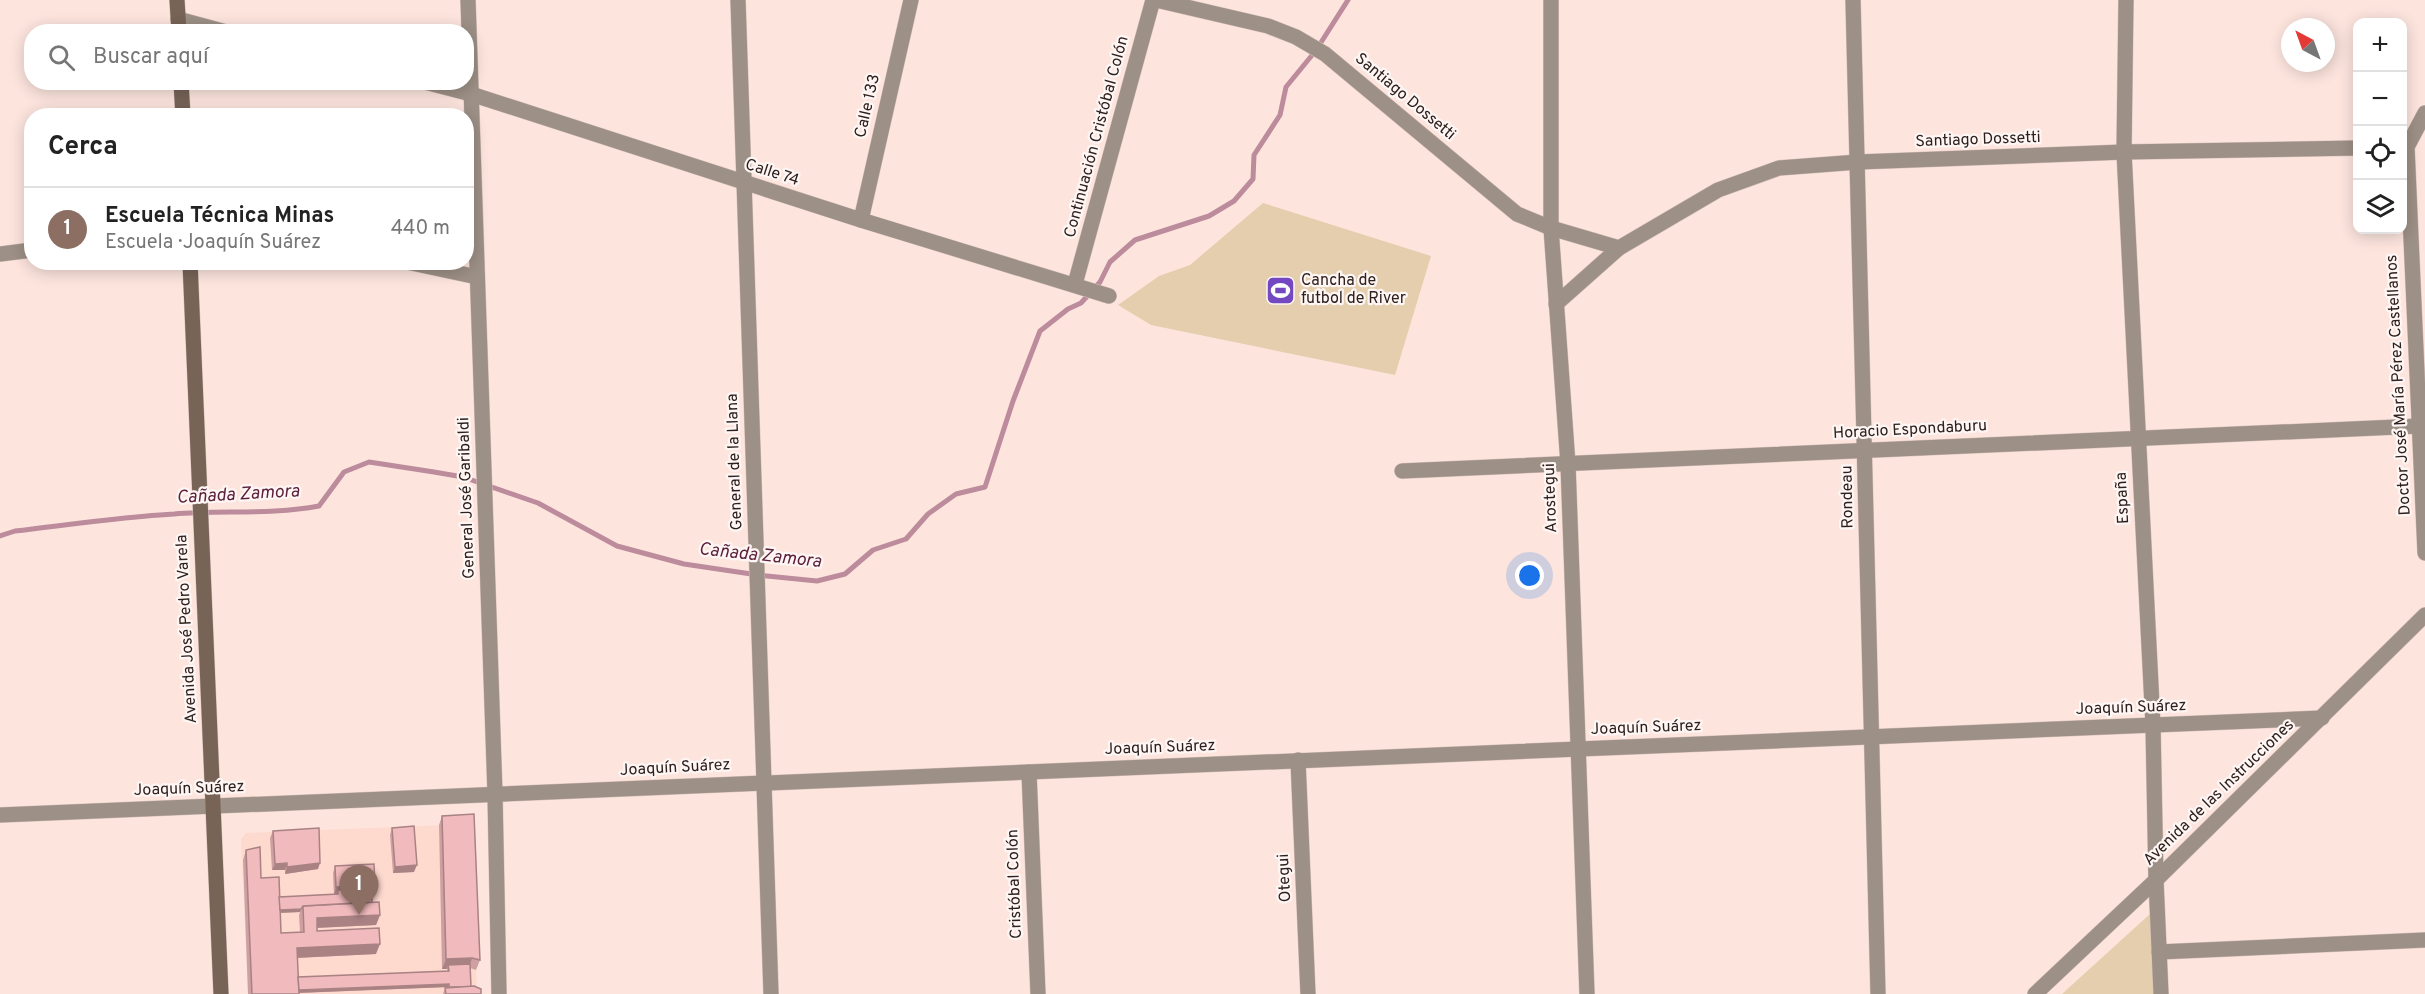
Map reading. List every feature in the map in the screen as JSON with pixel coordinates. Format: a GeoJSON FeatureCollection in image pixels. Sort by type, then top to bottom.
{"type":"FeatureCollection","features":[{"type":"Feature","properties":{"kind":"street"},"geometry":{"type":"LineString","coordinates":[[177,0],[178,24]]}},
{"type":"Feature","properties":{"kind":"street","name":"General José Garibaldi"},"geometry":{"type":"LineString","coordinates":[[468,0],[469,24]]}},
{"type":"Feature","properties":{"kind":"street","name":"General de la Llana"},"geometry":{"type":"LineString","coordinates":[[738,0],[771,994]]}},
{"type":"Feature","properties":{"kind":"street","name":"Calle 133"},"geometry":{"type":"LineString","coordinates":[[861,220],[911,0]]}},
{"type":"Feature","properties":{"kind":"street","name":"Santiago Dossetti"},"geometry":{"type":"LineString","coordinates":[[1154,0],[1268,26],[1296,37],[1325,54],[1517,214],[1551,228],[1619,248]]}},
{"type":"Feature","properties":{"kind":"street","name":"Continuación Cristóbal Colón"},"geometry":{"type":"LineString","coordinates":[[1079,285],[1154,0]]}},
{"type":"Feature","properties":{"kind":"street","name":"Arostegui"},"geometry":{"type":"LineString","coordinates":[[1551,0],[1551,228],[1568,464],[1587,994]]}},
{"type":"Feature","properties":{"kind":"street","name":"Rondeau"},"geometry":{"type":"LineString","coordinates":[[1853,0],[1878,994]]}},
{"type":"Feature","properties":{"kind":"street","name":"España"},"geometry":{"type":"LineString","coordinates":[[2126,0],[2124,152],[2153,725],[2161,994]]}},
{"type":"Feature","properties":{"kind":"street"},"geometry":{"type":"LineString","coordinates":[[181,90],[183,108]]}},
{"type":"Feature","properties":{"kind":"street","name":"Calle 74"},"geometry":{"type":"LineString","coordinates":[[456,90],[861,220],[1104,294]]}},
{"type":"Feature","properties":{"kind":"street","name":"General José Garibaldi"},"geometry":{"type":"LineString","coordinates":[[471,90],[471,108]]}},
{"type":"Feature","properties":{"kind":"street","name":"Doctor José María Pérez Castellanos"},"geometry":{"type":"LineString","coordinates":[[2407,144],[2425,113]]}},
{"type":"Feature","properties":{"kind":"street","name":"Santiago Dossetti"},"geometry":{"type":"LineString","coordinates":[[1556,304],[1619,248],[1718,190],[1779,168],[1858,162],[2124,152],[2353,148]]}},
{"type":"Feature","properties":{"kind":"street","name":"Doctor José María Pérez Castellanos"},"geometry":{"type":"LineString","coordinates":[[2407,180],[2425,553]]}},
{"type":"Feature","properties":{"kind":"street","name":"General José Garibaldi"},"geometry":{"type":"LineString","coordinates":[[474,186],[486,501],[499,994]]}},
{"type":"Feature","properties":{"kind":"street"},"geometry":{"type":"LineString","coordinates":[[0,254],[24,251]]}},
{"type":"Feature","properties":{"kind":"street","name":"Avenida José Pedro Varela"},"geometry":{"type":"LineString","coordinates":[[190,270],[221,994]]}},
{"type":"Feature","properties":{"kind":"street"},"geometry":{"type":"LineString","coordinates":[[444,270],[477,277]]}},
{"type":"Feature","properties":{"kind":"street","name":"Horacio Espondaburu"},"geometry":{"type":"LineString","coordinates":[[1402,471],[2419,426]]}},
{"type":"Feature","properties":{"kind":"street","name":"Avenida de las Instrucciones"},"geometry":{"type":"LineString","coordinates":[[2035,994],[2156,880],[2425,615]]}},
{"type":"Feature","properties":{"kind":"street","name":"Joaquín Suárez"},"geometry":{"type":"LineString","coordinates":[[0,815],[2322,717]]}},
{"type":"Feature","properties":{"kind":"street","name":"Otegui"},"geometry":{"type":"LineString","coordinates":[[1298,760],[1308,994]]}},
{"type":"Feature","properties":{"kind":"street","name":"Cristóbal Colón"},"geometry":{"type":"LineString","coordinates":[[1029,772],[1038,994]]}},
{"type":"Feature","properties":{"kind":"street"},"geometry":{"type":"LineString","coordinates":[[2159,952],[2425,940]]}},
{"type":"Feature","properties":{"kind":"shaded area","name":"Cancha de futbol de River"},"geometry":{"type":"Polygon","coordinates":[[[1263,203],[1431,256],[1395,375],[1151,325],[1118,305],[1159,276],[1190,265],[1263,203]]]}},
{"type":"Feature","properties":{"kind":"shaded area"},"geometry":{"type":"Polygon","coordinates":[[[470,824],[477,994],[248,994],[241,839],[246,833],[470,824]]]}},
{"type":"Feature","properties":{"kind":"shaded area"},"geometry":{"type":"Polygon","coordinates":[[[2150,914],[2155,994],[2062,994],[2150,914]]]}},
{"type":"Feature","properties":{"kind":"building"},"geometry":{"type":"Polygon","coordinates":[[[474,814],[480,960],[446,959],[442,816],[474,814]]]}},
{"type":"Feature","properties":{"kind":"building"},"geometry":{"type":"Polygon","coordinates":[[[414,826],[417,865],[395,867],[392,828],[414,826]]]}},
{"type":"Feature","properties":{"kind":"building"},"geometry":{"type":"Polygon","coordinates":[[[319,828],[320,863],[287,867],[287,863],[275,864],[273,831],[319,828]]]}},
{"type":"Feature","properties":{"kind":"building"},"geometry":{"type":"Polygon","coordinates":[[[260,847],[261,878],[279,877],[281,933],[304,932],[303,906],[379,902],[380,915],[317,918],[317,931],[379,928],[380,944],[297,948],[299,994],[252,994],[246,850],[260,847]]]}},
{"type":"Feature","properties":{"kind":"building"},"geometry":{"type":"Polygon","coordinates":[[[374,864],[375,886],[336,887],[335,866],[374,864]]]}},
{"type":"Feature","properties":{"kind":"building"},"geometry":{"type":"Polygon","coordinates":[[[372,889],[372,902],[303,906],[301,909],[280,910],[279,897],[338,894],[338,890],[372,889]]]}},
{"type":"Feature","properties":{"kind":"building"},"geometry":{"type":"Polygon","coordinates":[[[470,964],[471,987],[449,987],[449,984],[299,990],[298,977],[449,971],[448,965],[470,964]]]}},
{"type":"Feature","properties":{"kind":"building"},"geometry":{"type":"Polygon","coordinates":[[[474,986],[481,989],[481,994],[446,994],[445,988],[474,986]]]}},
{"type":"Feature","properties":{"kind":"waterway","name":"Cañada Zamora"},"geometry":{"type":"LineString","coordinates":[[1320,44],[1348,0]]}},
{"type":"Feature","properties":{"kind":"waterway","name":"Cañada Zamora"},"geometry":{"type":"LineString","coordinates":[[0,536],[15,531],[134,517],[301,509],[319,506],[344,472],[369,462],[463,477],[538,503],[617,546],[684,564],[817,581],[845,574],[873,550],[906,539],[928,514],[956,494],[985,487],[1013,401],[1040,331],[1068,309],[1081,303],[1100,282],[1110,262],[1135,240],[1209,216],[1234,201],[1253,179],[1254,155],[1280,115],[1286,87],[1313,54]]}},
{"type":"Feature","properties":{"kind":"place","name":"Cancha de futbol de River"},"geometry":{"type":"Point","coordinates":[1280,290]}},
{"type":"Feature","properties":{"kind":"place","name":"Escuela Técnica Minas"},"geometry":{"type":"Point","coordinates":[359,915]}}]}
